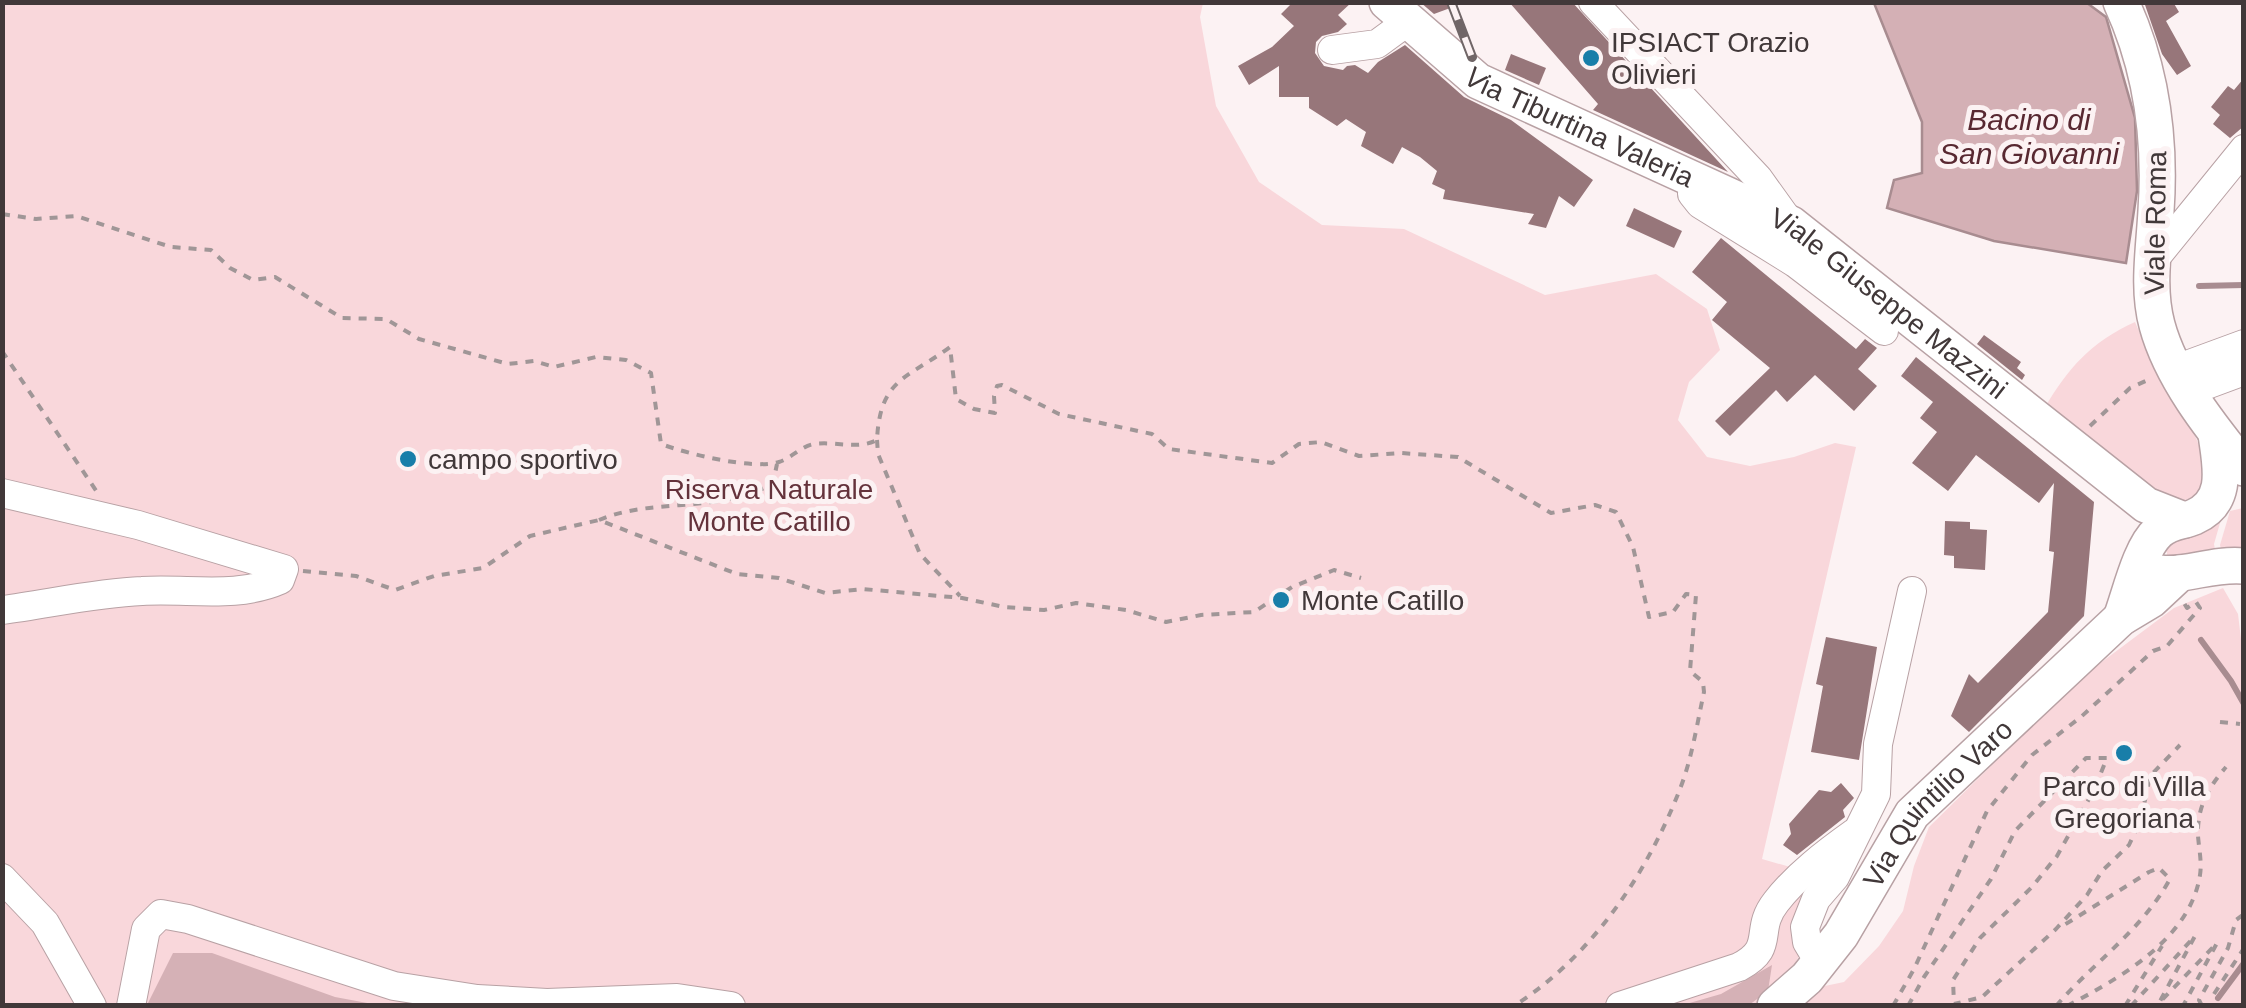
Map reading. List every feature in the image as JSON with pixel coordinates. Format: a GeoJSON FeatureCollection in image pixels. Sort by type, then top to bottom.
{"type":"FeatureCollection","features":[{"type":"Feature","properties":{"kind":"main road","name":"Viale Roma"},"geometry":{"type":"LineString","coordinates":[[2121,2],[2142,56],[2154,108],[2154,312],[2161,337],[2183,380],[2216,433],[2244,468]]}},
{"type":"Feature","properties":{"kind":"main road","name":"Via Tiburtina Valeria"},"geometry":{"type":"LineString","coordinates":[[1397,12],[1478,81],[1791,224]]}},
{"type":"Feature","properties":{"kind":"main road","name":"Viale Giuseppe Mazzini"},"geometry":{"type":"LineString","coordinates":[[1791,224],[2150,508],[2184,520]]}},
{"type":"Feature","properties":{"kind":"main road"},"geometry":{"type":"LineString","coordinates":[[2121,618],[2144,557],[2159,531],[2230,495],[2221,476],[2216,433]]}},
{"type":"Feature","properties":{"kind":"main road"},"geometry":{"type":"LineString","coordinates":[[2126,488],[2144,557],[2157,572],[2176,577],[2220,565],[2244,566]]}},
{"type":"Feature","properties":{"kind":"main road","name":"Via Quintilio Varo"},"geometry":{"type":"LineString","coordinates":[[1776,1006],[1807,978],[1841,935],[1912,814],[2121,618],[2151,600],[2176,577]]}},
{"type":"Feature","properties":{"kind":"street","name":"Viale Giuseppe Mazzini"},"geometry":{"type":"LineString","coordinates":[[1592,2],[1758,178],[1791,224]]}},
{"type":"Feature","properties":{"kind":"street"},"geometry":{"type":"LineString","coordinates":[[1332,50],[1378,44],[1397,12]]}},
{"type":"Feature","properties":{"kind":"street"},"geometry":{"type":"LineString","coordinates":[[2152,261],[2244,149]]}},
{"type":"Feature","properties":{"kind":"street"},"geometry":{"type":"LineString","coordinates":[[1692,179],[1692,194],[1700,204],[1780,252],[1884,331]]}},
{"type":"Feature","properties":{"kind":"street"},"geometry":{"type":"LineString","coordinates":[[2183,380],[2244,344]]}},
{"type":"Feature","properties":{"kind":"street"},"geometry":{"type":"LineString","coordinates":[[2183,380],[2244,372]]}},
{"type":"Feature","properties":{"kind":"street"},"geometry":{"type":"LineString","coordinates":[[2183,380],[2244,382]]}},
{"type":"Feature","properties":{"kind":"street"},"geometry":{"type":"LineString","coordinates":[[2,493],[121,521],[284,570],[280,580],[262,588],[141,591],[2,610]]}},
{"type":"Feature","properties":{"kind":"street"},"geometry":{"type":"LineString","coordinates":[[1820,962],[1807,942],[1806,927],[1816,899],[1836,877],[1876,794],[1878,744],[1912,591]]}},
{"type":"Feature","properties":{"kind":"street"},"geometry":{"type":"LineString","coordinates":[[1620,1006],[1758,958],[1765,920],[1774,904],[1816,861],[1859,829]]}},
{"type":"Feature","properties":{"kind":"street"},"geometry":{"type":"LineString","coordinates":[[2,878],[46,923],[92,1006]]}},
{"type":"Feature","properties":{"kind":"street"},"geometry":{"type":"LineString","coordinates":[[131,1006],[146,929],[162,914],[188,918],[294,956],[410,988],[477,999],[530,1002],[678,998],[731,1006]]}},
{"type":"Feature","properties":{"kind":"path"},"geometry":{"type":"LineString","coordinates":[[2,214],[36,220],[76,216],[171,246],[211,250],[230,268],[253,280],[275,277],[342,318],[386,320],[419,338],[508,364],[534,362],[554,366],[596,356],[626,360],[650,373],[662,444],[686,454],[777,463],[810,444],[865,446],[876,440]]}},
{"type":"Feature","properties":{"kind":"path"},"geometry":{"type":"LineString","coordinates":[[962,598],[920,554],[878,454],[876,440],[878,414],[894,383],[950,347],[956,399],[974,409],[996,413],[994,396],[997,386],[1002,384],[1059,414],[1152,434],[1169,449],[1272,463],[1300,444],[1321,442],[1359,456],[1458,456],[1550,513],[1595,505],[1616,512],[1633,547],[1649,617],[1673,612],[1686,594],[1696,595],[1690,671],[1702,682],[1704,692],[1681,787],[1654,847],[1595,936],[1564,967],[1514,1006]]}},
{"type":"Feature","properties":{"kind":"path"},"geometry":{"type":"LineString","coordinates":[[2,351],[48,415],[84,477],[121,521]]}},
{"type":"Feature","properties":{"kind":"path"},"geometry":{"type":"LineString","coordinates":[[2070,444],[2130,388]]}},
{"type":"Feature","properties":{"kind":"path"},"geometry":{"type":"LineString","coordinates":[[284,570],[356,576],[396,590],[434,576],[483,568],[530,536],[621,511],[719,500],[760,491],[774,483],[777,463]]}},
{"type":"Feature","properties":{"kind":"path"},"geometry":{"type":"LineString","coordinates":[[598,520],[737,574],[779,578],[825,593],[862,589],[1044,610],[1076,603],[1126,610],[1166,622],[1254,612],[1292,587],[1334,570],[1361,578]]}},
{"type":"Feature","properties":{"kind":"path"},"geometry":{"type":"LineString","coordinates":[[1892,1006],[1914,969],[1987,811],[2032,755],[2082,716],[2153,651],[2167,646],[2200,608],[2196,602],[2187,608],[2176,577]]}},
{"type":"Feature","properties":{"kind":"path"},"geometry":{"type":"LineString","coordinates":[[2220,722],[2240,724]]}},
{"type":"Feature","properties":{"kind":"path"},"geometry":{"type":"LineString","coordinates":[[1908,1006],[1991,879],[2016,830],[2086,758],[2106,758],[2094,790],[2058,856],[1980,938],[1953,980],[1954,1004],[1982,997],[2088,895],[2102,871],[2128,845],[2140,819],[2150,776],[2180,744]]}},
{"type":"Feature","properties":{"kind":"path"},"geometry":{"type":"LineString","coordinates":[[2067,1006],[2134,968],[2155,951],[2195,898],[2202,870],[2198,831],[2204,796],[2226,767]]}},
{"type":"Feature","properties":{"kind":"path"},"geometry":{"type":"LineString","coordinates":[[2056,929],[2149,872],[2158,868],[2170,878],[2159,899],[2124,939],[2056,1006]]}},
{"type":"Feature","properties":{"kind":"path"},"geometry":{"type":"LineString","coordinates":[[2202,1006],[2198,1000],[2228,948],[2236,920],[2244,914]]}},
{"type":"Feature","properties":{"kind":"path"},"geometry":{"type":"LineString","coordinates":[[2128,1006],[2175,925]]}},
{"type":"Feature","properties":{"kind":"path"},"geometry":{"type":"LineString","coordinates":[[2128,1006],[2195,936],[2158,1003],[2217,943],[2182,1006]]}},
{"type":"Feature","properties":{"kind":"path"},"geometry":{"type":"LineString","coordinates":[[2214,994],[2244,948]]}},
{"type":"Feature","properties":{"kind":"green space","name":"Riserva Naturale Monte Catillo"},"geometry":{"type":"Polygon","coordinates":[[[2,3],[1203,3],[1200,17],[1216,106],[1259,182],[1322,225],[1404,229],[1545,295],[1656,274],[1707,309],[1720,350],[1689,382],[1678,420],[1707,457],[1750,466],[1835,443],[1856,447],[1762,859],[1839,881],[1790,973],[1754,1005],[3,1005],[2,3]]]}},
{"type":"Feature","properties":{"kind":"green space"},"geometry":{"type":"Polygon","coordinates":[[[2135,322],[2158,371],[2190,424],[2204,466],[2203,483],[2193,496],[2172,503],[2044,409],[2082,358],[2106,338],[2135,322]]]}},
{"type":"Feature","properties":{"kind":"green space"},"geometry":{"type":"Polygon","coordinates":[[[2243,508],[2243,557],[2222,553],[2220,545],[2230,511],[2243,508]]]}},
{"type":"Feature","properties":{"kind":"green space"},"geometry":{"type":"Polygon","coordinates":[[[2224,509],[2214,544],[2216,555],[2168,560],[2166,548],[2224,509]]]}},
{"type":"Feature","properties":{"kind":"green space","name":"Parco di Villa Gregoriana"},"geometry":{"type":"Polygon","coordinates":[[[2223,588],[2238,614],[2244,664],[2243,1005],[1805,1006],[1815,988],[1844,982],[1879,946],[1903,911],[1929,827],[2079,679],[2174,608],[2223,588]]]}},
{"type":"Feature","properties":{"kind":"shaded area"},"geometry":{"type":"Polygon","coordinates":[[[173,953],[212,953],[335,997],[378,1005],[148,1003],[173,953]]]}},
{"type":"Feature","properties":{"kind":"shaded area"},"geometry":{"type":"Polygon","coordinates":[[[1772,965],[1768,991],[1749,1005],[1679,1006],[1721,994],[1772,965]]]}},
{"type":"Feature","properties":{"kind":"water","name":"Bacino di San Giovanni"},"geometry":{"type":"Polygon","coordinates":[[[1874,3],[2087,3],[2106,17],[2135,118],[2137,191],[2126,263],[1994,241],[1887,208],[1894,180],[1922,173],[1922,122],[1874,3]]]}},
{"type":"Feature","properties":{"kind":"building"},"geometry":{"type":"Polygon","coordinates":[[[1293,2],[1352,2],[1338,15],[1347,24],[1316,42],[1315,53],[1324,66],[1343,70],[1355,65],[1368,73],[1405,45],[1464,97],[1511,120],[1593,180],[1574,207],[1559,196],[1546,228],[1528,224],[1534,214],[1443,199],[1445,190],[1432,184],[1437,171],[1420,157],[1402,147],[1393,164],[1361,146],[1366,132],[1346,119],[1337,126],[1309,108],[1309,97],[1279,97],[1279,66],[1249,85],[1238,66],[1272,47],[1294,26],[1281,14],[1293,2]]]}},
{"type":"Feature","properties":{"kind":"building"},"geometry":{"type":"Polygon","coordinates":[[[1420,2],[1461,2],[1461,4],[1434,14],[1420,2]]]}},
{"type":"Feature","properties":{"kind":"building","name":"IPSIACT Orazio Olivieri"},"geometry":{"type":"Polygon","coordinates":[[[1509,2],[1572,2],[1728,172],[1593,110],[1598,104],[1509,2]]]}},
{"type":"Feature","properties":{"kind":"building"},"geometry":{"type":"Polygon","coordinates":[[[2144,2],[2173,2],[2179,12],[2166,21],[2191,66],[2177,75],[2162,54],[2144,2]]]}},
{"type":"Feature","properties":{"kind":"building"},"geometry":{"type":"Polygon","coordinates":[[[1511,54],[1546,68],[1539,85],[1505,70],[1511,54]]]}},
{"type":"Feature","properties":{"kind":"building"},"geometry":{"type":"Polygon","coordinates":[[[2244,78],[2244,126],[2230,138],[2213,124],[2220,115],[2211,107],[2228,86],[2234,90],[2244,78]]]}},
{"type":"Feature","properties":{"kind":"building"},"geometry":{"type":"Polygon","coordinates":[[[1634,208],[1682,231],[1674,248],[1626,226],[1634,208]]]}},
{"type":"Feature","properties":{"kind":"building"},"geometry":{"type":"Polygon","coordinates":[[[1721,238],[1856,349],[1865,339],[1877,348],[1858,369],[1877,386],[1854,411],[1815,375],[1787,402],[1776,390],[1730,436],[1715,421],[1770,368],[1712,320],[1727,302],[1692,272],[1721,238]]]}},
{"type":"Feature","properties":{"kind":"building"},"geometry":{"type":"Polygon","coordinates":[[[1984,335],[2021,362],[2017,368],[2025,375],[2022,380],[1977,344],[1984,335]]]}},
{"type":"Feature","properties":{"kind":"building"},"geometry":{"type":"Polygon","coordinates":[[[1916,357],[2094,502],[2084,616],[1969,732],[1951,716],[1969,674],[1978,683],[2048,612],[2054,552],[2049,551],[2054,483],[2039,503],[1976,455],[1948,491],[1912,463],[1937,432],[1920,418],[1933,402],[1901,376],[1916,357]]]}},
{"type":"Feature","properties":{"kind":"building"},"geometry":{"type":"Polygon","coordinates":[[[1945,521],[1970,522],[1970,529],[1987,530],[1985,570],[1954,568],[1954,556],[1944,555],[1945,521]]]}},
{"type":"Feature","properties":{"kind":"building"},"geometry":{"type":"Polygon","coordinates":[[[1826,637],[1877,647],[1859,760],[1811,752],[1823,686],[1816,684],[1826,637]]]}},
{"type":"Feature","properties":{"kind":"building"},"geometry":{"type":"Polygon","coordinates":[[[1841,783],[1854,798],[1843,810],[1845,817],[1797,855],[1783,845],[1791,834],[1789,824],[1819,790],[1831,792],[1841,783]]]}},
{"type":"Feature","properties":{"kind":"waterway"},"geometry":{"type":"LineString","coordinates":[[2199,286],[2244,285]]}},
{"type":"Feature","properties":{"kind":"waterway"},"geometry":{"type":"LineString","coordinates":[[2201,640],[2244,704]]}},
{"type":"Feature","properties":{"kind":"waterway"},"geometry":{"type":"LineString","coordinates":[[2218,998],[2244,963]]}},
{"type":"Feature","properties":{"kind":"railway"},"geometry":{"type":"LineString","coordinates":[[1451,2],[1472,57]]}},
{"type":"Feature","properties":{"kind":"place","name":"IPSIACT Orazio Olivieri"},"geometry":{"type":"Point","coordinates":[1591,58]}},
{"type":"Feature","properties":{"kind":"place","name":"campo sportivo"},"geometry":{"type":"Point","coordinates":[408,459]}},
{"type":"Feature","properties":{"kind":"place","name":"Monte Catillo"},"geometry":{"type":"Point","coordinates":[1281,600]}},
{"type":"Feature","properties":{"kind":"place","name":"Parco di Villa Gregoriana"},"geometry":{"type":"Point","coordinates":[2124,753]}}]}
